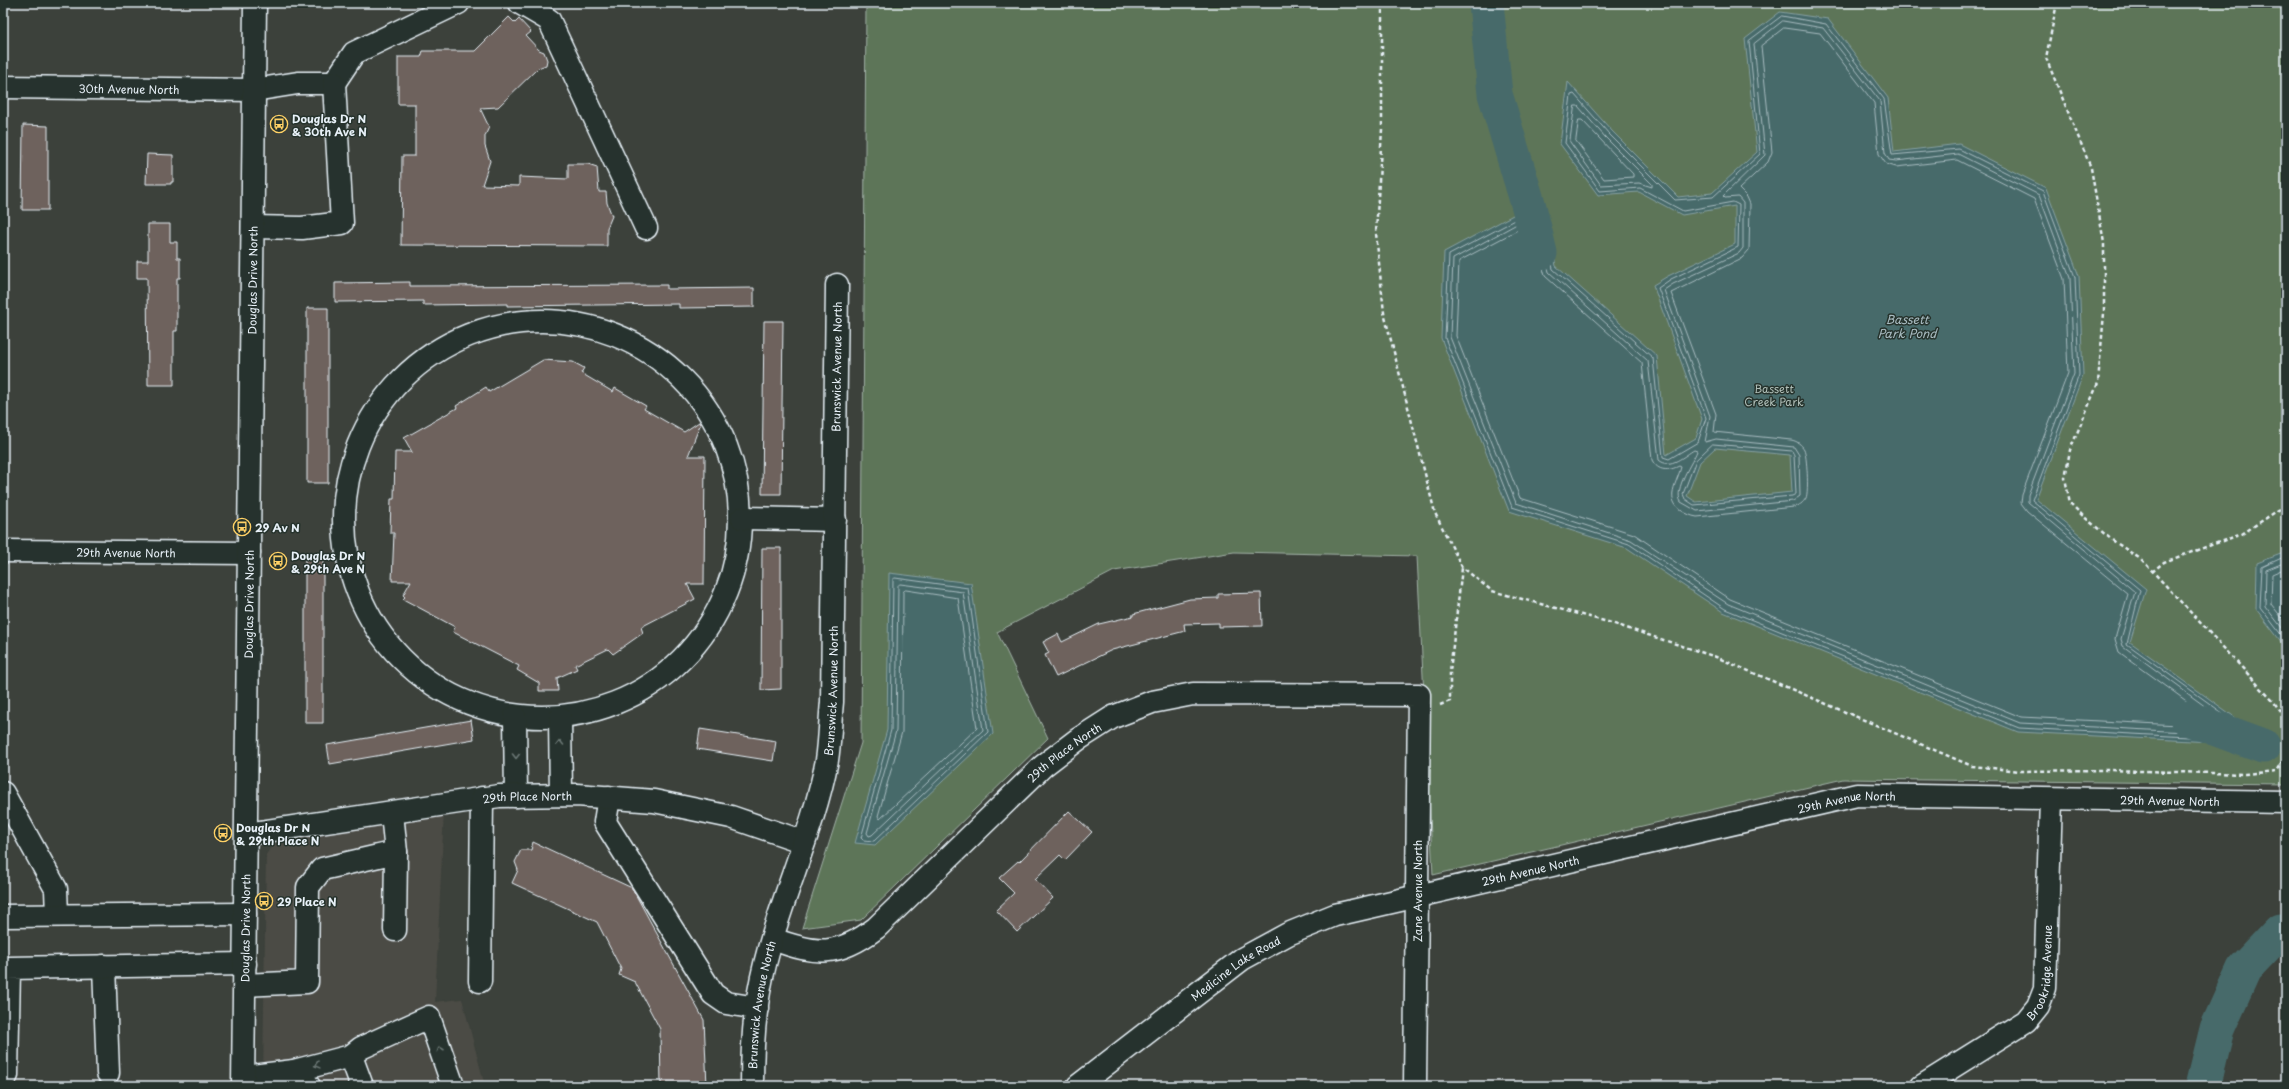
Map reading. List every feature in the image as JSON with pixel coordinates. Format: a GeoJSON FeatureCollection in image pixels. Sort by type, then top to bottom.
{"type":"FeatureCollection","features":[{"type":"Feature","properties":{"kind":"street","name":"Douglas Drive North"},"geometry":{"type":"LineString","coordinates":[[243,1081],[255,3]]}},
{"type":"Feature","properties":{"kind":"street"},"geometry":{"type":"LineString","coordinates":[[253,227],[302,228],[342,224],[334,83],[354,53],[458,3]]}},
{"type":"Feature","properties":{"kind":"street"},"geometry":{"type":"LineString","coordinates":[[520,3],[549,20],[646,228]]}},
{"type":"Feature","properties":{"kind":"street","name":"30th Avenue North"},"geometry":{"type":"LineString","coordinates":[[3,87],[254,90],[298,84],[334,83]]}},
{"type":"Feature","properties":{"kind":"street","name":"Brunswick Avenue North"},"geometry":{"type":"LineString","coordinates":[[752,1086],[752,1046],[757,1008],[773,939],[804,842],[827,759],[832,702],[837,285]]}},
{"type":"Feature","properties":{"kind":"street"},"geometry":{"type":"LineString","coordinates":[[528,320],[593,326],[652,353],[700,397],[731,454],[742,518],[734,577],[708,630],[693,647],[668,674],[617,704],[560,718],[515,717],[453,698],[400,660],[362,608],[343,545],[345,481],[368,420],[409,369],[465,335],[528,320]]}},
{"type":"Feature","properties":{"kind":"street"},"geometry":{"type":"LineString","coordinates":[[742,518],[835,520]]}},
{"type":"Feature","properties":{"kind":"street","name":"29th Avenue North"},"geometry":{"type":"LineString","coordinates":[[3,551],[249,552]]}},
{"type":"Feature","properties":{"kind":"street","name":"29th Place North"},"geometry":{"type":"LineString","coordinates":[[773,939],[799,949],[820,951],[841,949],[860,940],[876,928],[1043,766],[1076,740],[1113,717],[1152,702],[1193,694],[1418,705]]}},
{"type":"Feature","properties":{"kind":"street","name":"Zane Avenue North"},"geometry":{"type":"LineString","coordinates":[[1416,1086],[1418,705]]}},
{"type":"Feature","properties":{"kind":"street"},"geometry":{"type":"LineString","coordinates":[[515,717],[516,796]]}},
{"type":"Feature","properties":{"kind":"street"},"geometry":{"type":"LineString","coordinates":[[560,718],[560,795]]}},
{"type":"Feature","properties":{"kind":"street"},"geometry":{"type":"LineString","coordinates":[[3,793],[56,889],[57,915]]}},
{"type":"Feature","properties":{"kind":"street","name":"29th Place North"},"geometry":{"type":"LineString","coordinates":[[246,834],[392,813],[482,798],[560,795],[654,801],[731,817],[804,842]]}},
{"type":"Feature","properties":{"kind":"street","name":"29th Avenue North"},"geometry":{"type":"LineString","coordinates":[[1417,897],[1857,795],[2286,802]]}},
{"type":"Feature","properties":{"kind":"street"},"geometry":{"type":"LineString","coordinates":[[610,797],[605,822],[713,994],[726,1004],[757,1008]]}},
{"type":"Feature","properties":{"kind":"street"},"geometry":{"type":"LineString","coordinates":[[480,981],[482,798]]}},
{"type":"Feature","properties":{"kind":"street","name":"Brookridge Avenue"},"geometry":{"type":"LineString","coordinates":[[1922,1086],[2011,1032],[2026,1021],[2038,1006],[2045,988],[2051,799]]}},
{"type":"Feature","properties":{"kind":"street"},"geometry":{"type":"LineString","coordinates":[[392,813],[396,852],[395,930]]}},
{"type":"Feature","properties":{"kind":"street"},"geometry":{"type":"LineString","coordinates":[[7,1075],[9,968],[104,966],[245,974],[307,982],[308,887],[322,869],[396,852]]}},
{"type":"Feature","properties":{"kind":"street","name":"Medicine Lake Road"},"geometry":{"type":"LineString","coordinates":[[1078,1086],[1242,959],[1288,934],[1335,915],[1417,897]]}},
{"type":"Feature","properties":{"kind":"street"},"geometry":{"type":"LineString","coordinates":[[3,916],[245,914]]}},
{"type":"Feature","properties":{"kind":"street"},"geometry":{"type":"LineString","coordinates":[[104,966],[108,1073]]}},
{"type":"Feature","properties":{"kind":"street"},"geometry":{"type":"LineString","coordinates":[[243,1081],[294,1071],[351,1056],[361,1048],[429,1017],[452,1086]]}},
{"type":"Feature","properties":{"kind":"street"},"geometry":{"type":"LineString","coordinates":[[351,1056],[362,1086]]}},
{"type":"Feature","properties":{"kind":"street"},"geometry":{"type":"LineString","coordinates":[[294,1071],[309,1086]]}},
{"type":"Feature","properties":{"kind":"path"},"geometry":{"type":"LineString","coordinates":[[1382,3],[1382,129],[1376,232],[1384,313],[1435,512],[1462,567],[1492,591],[1608,622],[1716,657],[1972,766],[2020,771],[2108,770],[2245,774],[2277,771],[2286,757]]}},
{"type":"Feature","properties":{"kind":"path"},"geometry":{"type":"LineString","coordinates":[[2057,3],[2046,58],[2091,168],[2104,242],[2104,313],[2098,384],[2070,450],[2065,478],[2070,502],[2083,516],[2142,560],[2273,701],[2286,719]]}},
{"type":"Feature","properties":{"kind":"path"},"geometry":{"type":"LineString","coordinates":[[2152,572],[2164,562],[2242,534],[2286,505]]}},
{"type":"Feature","properties":{"kind":"path"},"geometry":{"type":"LineString","coordinates":[[1418,705],[1450,701],[1450,671],[1462,567]]}},
{"type":"Feature","properties":{"kind":"shaded area"},"geometry":{"type":"Polygon","coordinates":[[[444,810],[435,1002],[462,999],[485,1086],[263,1086],[266,855],[271,847],[278,841],[444,810]]]}},
{"type":"Feature","properties":{"kind":"green space","name":"Bassett Creek Park"},"geometry":{"type":"Polygon","coordinates":[[[866,3],[2286,3],[2286,784],[1843,779],[1433,875],[1417,556],[1234,552],[1114,571],[997,632],[1048,738],[861,920],[802,928],[861,743],[866,3]]]}},
{"type":"Feature","properties":{"kind":"water","name":"Bassett Park Pond"},"geometry":{"type":"Polygon","coordinates":[[[1780,12],[1828,19],[1888,98],[1894,152],[1959,144],[2046,188],[2079,276],[2083,375],[2036,499],[2146,589],[2130,642],[2236,718],[2230,743],[2018,732],[1723,612],[1627,548],[1509,511],[1441,338],[1444,252],[1543,199],[1556,266],[1657,356],[1666,455],[1696,438],[1702,419],[1653,285],[1668,276],[1735,244],[1735,206],[1682,215],[1639,192],[1598,195],[1560,144],[1568,82],[1612,131],[1678,197],[1712,193],[1757,152],[1745,39],[1780,12]],[[1715,448],[1700,462],[1687,496],[1696,502],[1792,492],[1790,455],[1715,448]]]}},
{"type":"Feature","properties":{"kind":"water"},"geometry":{"type":"Polygon","coordinates":[[[2286,552],[2286,648],[2256,609],[2257,563],[2286,552]]]}},
{"type":"Feature","properties":{"kind":"water"},"geometry":{"type":"Polygon","coordinates":[[[889,573],[971,583],[993,734],[875,845],[855,843],[887,730],[889,573]]]}},
{"type":"Feature","properties":{"kind":"building"},"geometry":{"type":"Polygon","coordinates":[[[509,17],[515,23],[519,19],[531,32],[526,36],[539,50],[544,52],[547,60],[546,65],[538,68],[498,107],[480,108],[489,127],[485,136],[485,146],[490,161],[482,185],[519,186],[519,177],[568,179],[568,164],[588,164],[597,167],[599,192],[606,192],[607,203],[612,216],[607,228],[607,246],[401,245],[402,156],[415,156],[415,104],[398,104],[398,57],[421,57],[423,51],[475,51],[509,17]]]}},
{"type":"Feature","properties":{"kind":"building"},"geometry":{"type":"Polygon","coordinates":[[[23,125],[48,126],[48,210],[22,210],[23,125]]]}},
{"type":"Feature","properties":{"kind":"building"},"geometry":{"type":"Polygon","coordinates":[[[147,154],[173,155],[173,182],[171,182],[171,184],[146,184],[147,154]]]}},
{"type":"Feature","properties":{"kind":"building"},"geometry":{"type":"Polygon","coordinates":[[[148,224],[170,224],[170,242],[177,242],[177,258],[180,258],[180,278],[177,278],[177,331],[174,331],[174,385],[148,385],[147,278],[137,278],[137,261],[148,261],[148,224]]]}},
{"type":"Feature","properties":{"kind":"building"},"geometry":{"type":"Polygon","coordinates":[[[410,282],[410,286],[667,285],[667,289],[754,288],[754,307],[679,308],[679,304],[507,306],[507,304],[423,305],[423,301],[335,302],[335,283],[410,282]]]}},
{"type":"Feature","properties":{"kind":"building"},"geometry":{"type":"Polygon","coordinates":[[[307,308],[328,308],[328,483],[307,483],[307,308]]]}},
{"type":"Feature","properties":{"kind":"building"},"geometry":{"type":"Polygon","coordinates":[[[764,321],[783,321],[781,494],[762,494],[764,321]]]}},
{"type":"Feature","properties":{"kind":"building"},"geometry":{"type":"Polygon","coordinates":[[[543,360],[573,362],[584,368],[581,373],[613,392],[615,388],[646,406],[644,409],[684,432],[702,420],[688,456],[705,456],[704,584],[687,584],[695,599],[641,627],[643,633],[613,654],[608,649],[575,665],[577,669],[557,678],[558,691],[539,691],[539,683],[517,670],[519,666],[453,632],[455,627],[403,599],[405,597],[403,595],[411,581],[392,581],[394,533],[390,533],[391,499],[394,499],[395,452],[412,452],[404,438],[457,408],[456,406],[486,387],[489,392],[543,360]]]}},
{"type":"Feature","properties":{"kind":"building"},"geometry":{"type":"Polygon","coordinates":[[[762,548],[781,548],[781,689],[761,690],[762,548]]]}},
{"type":"Feature","properties":{"kind":"building"},"geometry":{"type":"Polygon","coordinates":[[[305,559],[323,559],[323,723],[305,723],[305,559]]]}},
{"type":"Feature","properties":{"kind":"building"},"geometry":{"type":"Polygon","coordinates":[[[1261,593],[1262,626],[1219,627],[1219,623],[1184,624],[1185,631],[1112,650],[1056,677],[1045,655],[1049,653],[1043,642],[1058,634],[1062,642],[1099,624],[1133,616],[1133,614],[1190,599],[1218,598],[1218,594],[1261,593]]]}},
{"type":"Feature","properties":{"kind":"building"},"geometry":{"type":"Polygon","coordinates":[[[471,720],[474,739],[330,764],[327,745],[471,720]]]}},
{"type":"Feature","properties":{"kind":"building"},"geometry":{"type":"Polygon","coordinates":[[[700,729],[776,741],[773,761],[697,749],[700,729]]]}},
{"type":"Feature","properties":{"kind":"building"},"geometry":{"type":"Polygon","coordinates":[[[1069,811],[1092,832],[1065,860],[1060,855],[1035,879],[1053,898],[1017,932],[996,910],[1014,893],[999,878],[1018,861],[1019,862],[1069,811]]]}},
{"type":"Feature","properties":{"kind":"building"},"geometry":{"type":"Polygon","coordinates":[[[533,842],[632,888],[704,1020],[707,1086],[661,1086],[660,1029],[635,982],[619,975],[621,969],[597,922],[512,883],[518,870],[515,862],[521,850],[531,850],[533,842]]]}},
{"type":"Feature","properties":{"kind":"waterway"},"geometry":{"type":"LineString","coordinates":[[1486,3],[1495,94],[1529,207],[1540,253]]}},
{"type":"Feature","properties":{"kind":"waterway"},"geometry":{"type":"LineString","coordinates":[[2187,718],[2263,746]]}},
{"type":"Feature","properties":{"kind":"waterway"},"geometry":{"type":"LineString","coordinates":[[2203,1086],[2217,1029],[2244,969],[2280,931],[2286,937]]}},
{"type":"Feature","properties":{"kind":"place","name":"Douglas Dr N & 30th Ave N"},"geometry":{"type":"Point","coordinates":[279,124]}},
{"type":"Feature","properties":{"kind":"place","name":"29 Av N"},"geometry":{"type":"Point","coordinates":[242,527]}},
{"type":"Feature","properties":{"kind":"place","name":"Douglas Dr N & 29th Ave N"},"geometry":{"type":"Point","coordinates":[278,561]}},
{"type":"Feature","properties":{"kind":"place","name":"Douglas Dr N & 29th Place N"},"geometry":{"type":"Point","coordinates":[223,833]}},
{"type":"Feature","properties":{"kind":"place","name":"29 Place N"},"geometry":{"type":"Point","coordinates":[264,901]}}]}
